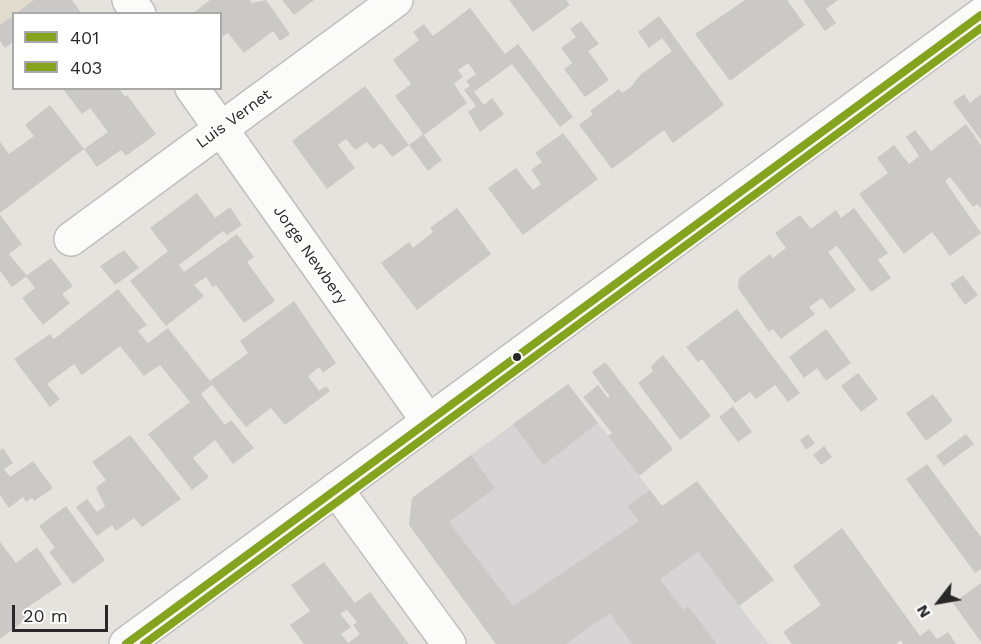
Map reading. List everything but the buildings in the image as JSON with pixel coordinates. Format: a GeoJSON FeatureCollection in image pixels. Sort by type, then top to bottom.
{"type":"FeatureCollection","features":[{"type":"Feature","properties":{"kind":"main road","name":"Luis Vernet"},"geometry":{"type":"LineString","coordinates":[[71,238],[396,0]]}},
{"type":"Feature","properties":{"kind":"main road"},"geometry":{"type":"LineString","coordinates":[[126,644],[981,15]]}},
{"type":"Feature","properties":{"kind":"main road","name":"Jorge Newbery"},"geometry":{"type":"LineString","coordinates":[[193,90],[428,421]]}},
{"type":"Feature","properties":{"kind":"main road"},"geometry":{"type":"LineString","coordinates":[[336,489],[449,644]]}},
{"type":"Feature","properties":{"kind":"shaded area"},"geometry":{"type":"Polygon","coordinates":[[[0,0],[34,0],[18,12],[12,12],[12,16],[0,25],[0,0]]]}},
{"type":"Feature","properties":{"kind":"shaded area"},"geometry":{"type":"Polygon","coordinates":[[[568,384],[769,644],[496,644],[409,525],[412,498],[568,384]]]}},
{"type":"Feature","properties":{"kind":"transit line","name":"401"},"geometry":{"type":"LineString","coordinates":[[126,644],[981,15]]}},
{"type":"Feature","properties":{"kind":"transit line","name":"403"},"geometry":{"type":"LineString","coordinates":[[144,644],[981,28]]}}]}
